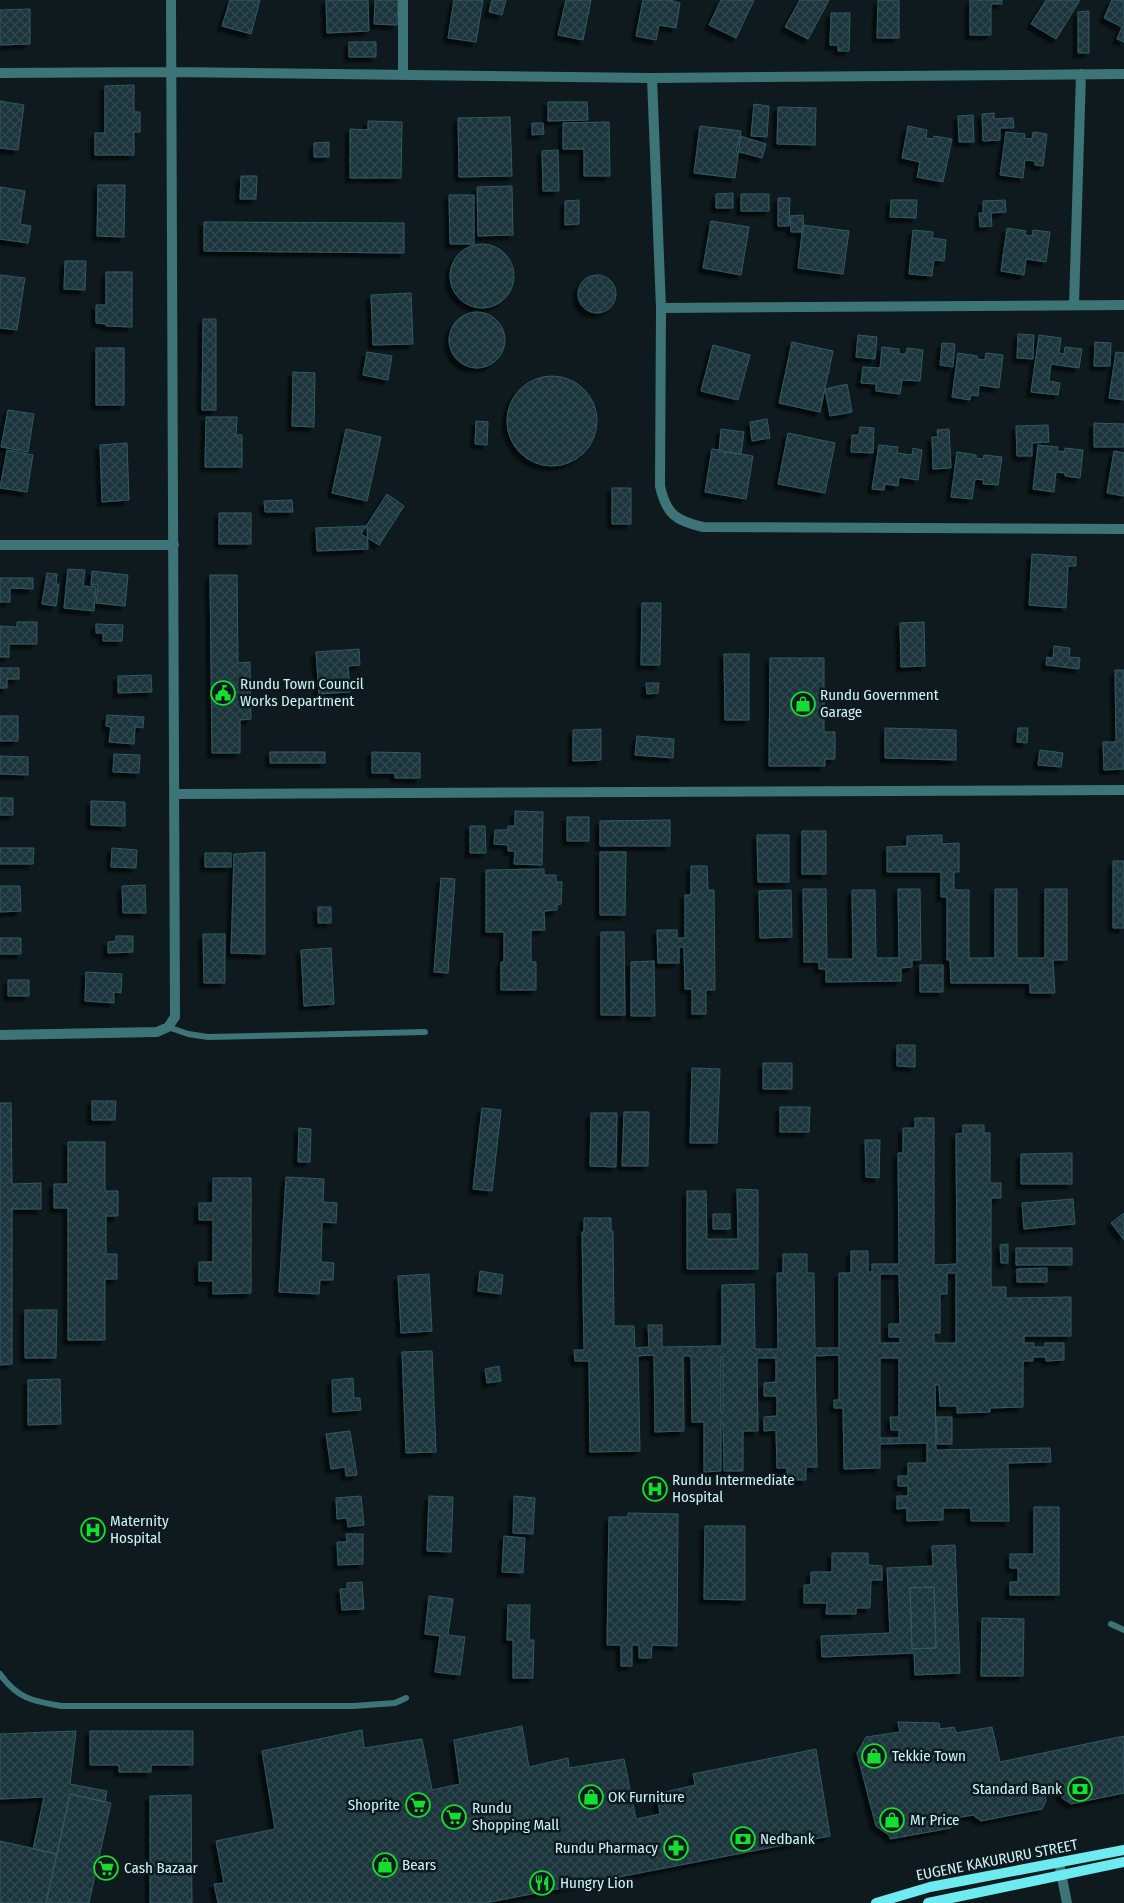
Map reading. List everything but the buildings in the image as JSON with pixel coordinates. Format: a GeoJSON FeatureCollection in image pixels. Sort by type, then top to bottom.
{"type":"FeatureCollection","features":[{"type":"Feature","properties":{"kind":"main road","name":"EUGENE KAKURURU STREET"},"geometry":{"type":"LineString","coordinates":[[876,1903],[930,1887],[1124,1850]]}},
{"type":"Feature","properties":{"kind":"main road","name":"EUGENE KAKURURU STREET"},"geometry":{"type":"LineString","coordinates":[[928,1903],[1124,1862]]}},
{"type":"Feature","properties":{"kind":"street"},"geometry":{"type":"LineString","coordinates":[[0,1035],[157,1032],[168,1027],[176,1017],[171,0]]}},
{"type":"Feature","properties":{"kind":"street"},"geometry":{"type":"LineString","coordinates":[[403,0],[403,75]]}},
{"type":"Feature","properties":{"kind":"street"},"geometry":{"type":"LineString","coordinates":[[0,73],[171,72],[652,78],[1124,74]]}},
{"type":"Feature","properties":{"kind":"street"},"geometry":{"type":"LineString","coordinates":[[1074,305],[1081,74]]}},
{"type":"Feature","properties":{"kind":"street"},"geometry":{"type":"LineString","coordinates":[[652,78],[661,308],[660,486],[663,502],[672,514],[684,523],[703,527],[1124,529]]}},
{"type":"Feature","properties":{"kind":"street"},"geometry":{"type":"LineString","coordinates":[[661,308],[1124,305]]}},
{"type":"Feature","properties":{"kind":"street"},"geometry":{"type":"LineString","coordinates":[[0,545],[174,545]]}},
{"type":"Feature","properties":{"kind":"street"},"geometry":{"type":"LineString","coordinates":[[175,794],[1124,790]]}},
{"type":"Feature","properties":{"kind":"street"},"geometry":{"type":"LineString","coordinates":[[1059,1863],[1067,1903]]}},
{"type":"Feature","properties":{"kind":"lane"},"geometry":{"type":"LineString","coordinates":[[168,1027],[188,1034],[208,1037],[425,1032]]}},
{"type":"Feature","properties":{"kind":"lane"},"geometry":{"type":"LineString","coordinates":[[1112,1624],[1124,1630]]}},
{"type":"Feature","properties":{"kind":"lane"},"geometry":{"type":"LineString","coordinates":[[0,1674],[10,1688],[32,1701],[61,1706],[353,1706],[394,1703],[406,1698]]}},
{"type":"Feature","properties":{"kind":"place","name":"Rundu Town Council Works Department"},"geometry":{"type":"Point","coordinates":[223,693]}},
{"type":"Feature","properties":{"kind":"place","name":"Rundu Government Garage"},"geometry":{"type":"Point","coordinates":[803,704]}},
{"type":"Feature","properties":{"kind":"place","name":"Rundu Intermediate Hospital"},"geometry":{"type":"Point","coordinates":[655,1489]}},
{"type":"Feature","properties":{"kind":"place","name":"Maternity Hospital"},"geometry":{"type":"Point","coordinates":[93,1530]}},
{"type":"Feature","properties":{"kind":"place","name":"Tekkie Town"},"geometry":{"type":"Point","coordinates":[874,1756]}},
{"type":"Feature","properties":{"kind":"place","name":"Standard Bank"},"geometry":{"type":"Point","coordinates":[1080,1789]}},
{"type":"Feature","properties":{"kind":"place","name":"OK Furniture"},"geometry":{"type":"Point","coordinates":[591,1797]}},
{"type":"Feature","properties":{"kind":"place","name":"Shoprite"},"geometry":{"type":"Point","coordinates":[418,1805]}},
{"type":"Feature","properties":{"kind":"place","name":"Rundu Shopping Mall"},"geometry":{"type":"Point","coordinates":[454,1817]}},
{"type":"Feature","properties":{"kind":"place","name":"Mr Price"},"geometry":{"type":"Point","coordinates":[892,1820]}},
{"type":"Feature","properties":{"kind":"place","name":"Nedbank"},"geometry":{"type":"Point","coordinates":[743,1839]}},
{"type":"Feature","properties":{"kind":"place","name":"Rundu Pharmacy"},"geometry":{"type":"Point","coordinates":[676,1848]}},
{"type":"Feature","properties":{"kind":"place","name":"Bears"},"geometry":{"type":"Point","coordinates":[385,1865]}},
{"type":"Feature","properties":{"kind":"place","name":"Cash Bazaar"},"geometry":{"type":"Point","coordinates":[106,1868]}},
{"type":"Feature","properties":{"kind":"place","name":"Hungry Lion"},"geometry":{"type":"Point","coordinates":[542,1883]}}]}
